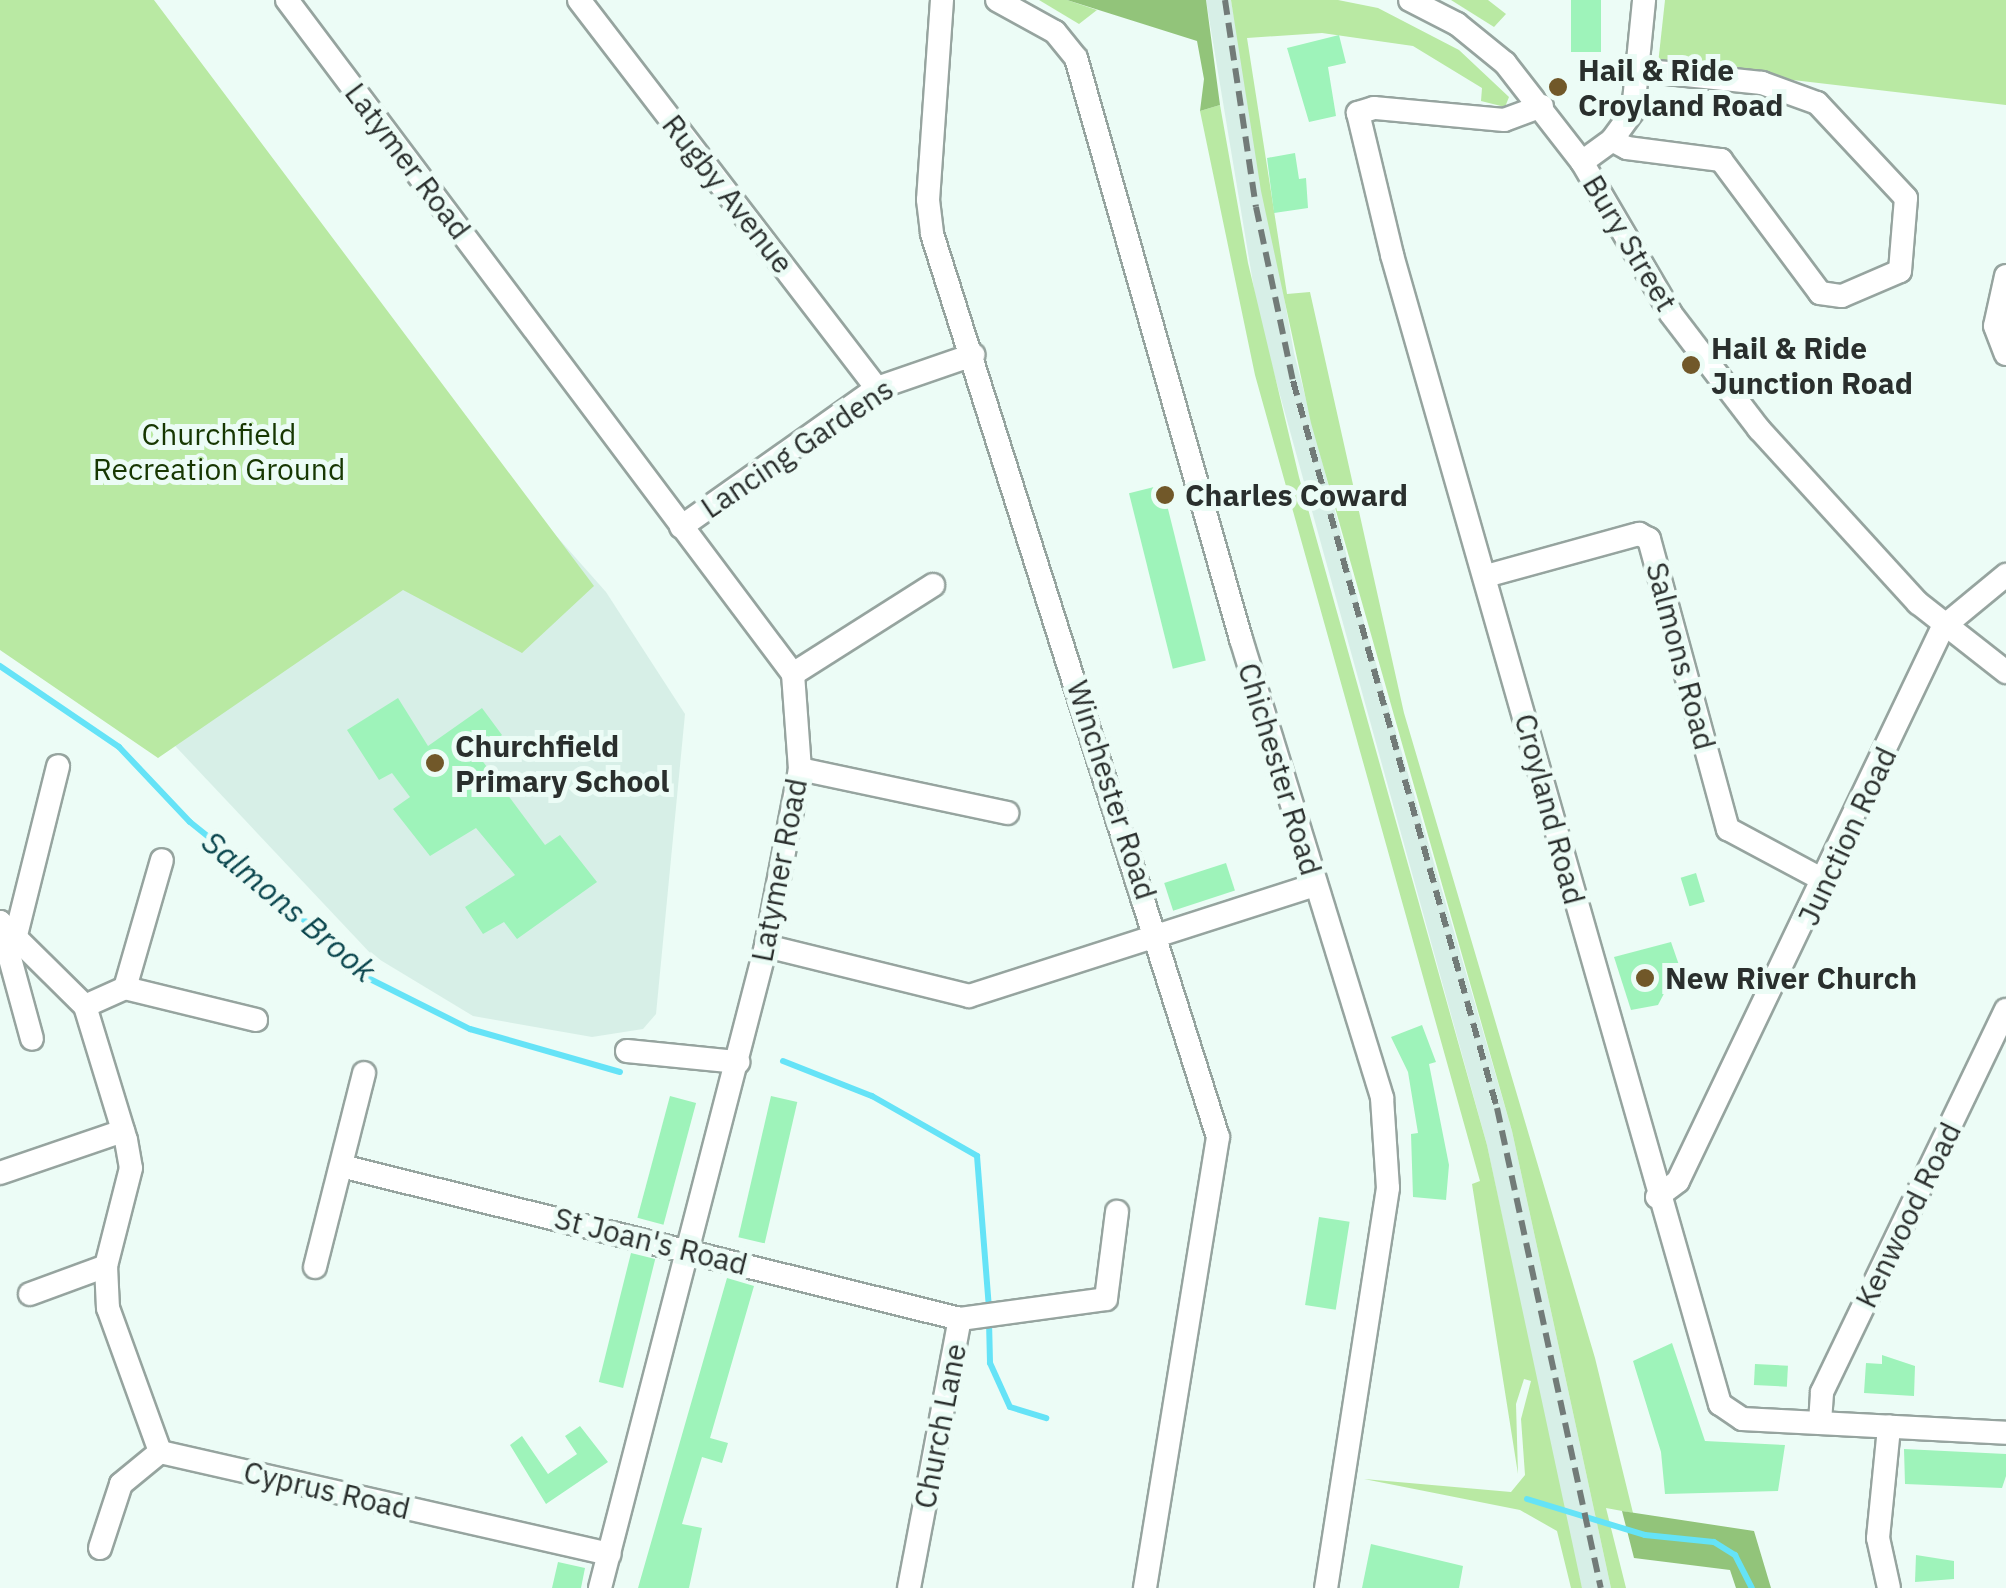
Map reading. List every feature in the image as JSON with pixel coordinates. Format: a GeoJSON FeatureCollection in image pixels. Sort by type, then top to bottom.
{"type":"FeatureCollection","features":[{"type":"Feature","properties":{"kind":"street","name":"Latymer Road"},"geometry":{"type":"LineString","coordinates":[[287,0],[794,674],[800,769],[766,946],[600,1588]]}},
{"type":"Feature","properties":{"kind":"street","name":"Rugby Avenue"},"geometry":{"type":"LineString","coordinates":[[579,0],[877,388]]}},
{"type":"Feature","properties":{"kind":"street","name":"Winchester Road"},"geometry":{"type":"LineString","coordinates":[[942,0],[928,200],[940,262],[1160,938],[1218,1137],[1145,1588]]}},
{"type":"Feature","properties":{"kind":"street","name":"Chichester Road"},"geometry":{"type":"LineString","coordinates":[[997,0],[1055,32],[1076,58],[1315,885],[1382,1098],[1390,1158],[1326,1588]]}},
{"type":"Feature","properties":{"kind":"street","name":"Bury Street"},"geometry":{"type":"LineString","coordinates":[[1410,0],[1493,54],[1542,106],[1582,162],[1671,314],[1759,428],[1943,627],[2006,672]]}},
{"type":"Feature","properties":{"kind":"street"},"geometry":{"type":"LineString","coordinates":[[1582,162],[1612,140],[1633,111],[1644,0]]}},
{"type":"Feature","properties":{"kind":"street"},"geometry":{"type":"LineString","coordinates":[[1612,140],[1721,160],[1820,293],[1842,296],[1900,272],[1906,198],[1817,103],[1762,84],[1639,70]]}},
{"type":"Feature","properties":{"kind":"street","name":"Croyland Road"},"geometry":{"type":"LineString","coordinates":[[1542,106],[1504,120],[1374,108],[1358,113],[1657,1197],[1720,1404],[1742,1419],[2006,1433]]}},
{"type":"Feature","properties":{"kind":"street"},"geometry":{"type":"LineString","coordinates":[[2006,276],[1995,326],[2006,354]]}},
{"type":"Feature","properties":{"kind":"street","name":"Lancing Gardens"},"geometry":{"type":"LineString","coordinates":[[680,527],[877,388],[973,355]]}},
{"type":"Feature","properties":{"kind":"street","name":"Salmons Road"},"geometry":{"type":"LineString","coordinates":[[1486,576],[1639,534],[1649,538],[1728,828],[1826,882]]}},
{"type":"Feature","properties":{"kind":"street"},"geometry":{"type":"LineString","coordinates":[[1943,627],[2006,575]]}},
{"type":"Feature","properties":{"kind":"street"},"geometry":{"type":"LineString","coordinates":[[794,674],[933,586]]}},
{"type":"Feature","properties":{"kind":"street","name":"Junction Road"},"geometry":{"type":"LineString","coordinates":[[1657,1197],[1678,1181],[1826,882],[1943,627]]}},
{"type":"Feature","properties":{"kind":"street"},"geometry":{"type":"LineString","coordinates":[[32,1038],[5,926],[58,766]]}},
{"type":"Feature","properties":{"kind":"street"},"geometry":{"type":"LineString","coordinates":[[800,769],[1007,813]]}},
{"type":"Feature","properties":{"kind":"street"},"geometry":{"type":"LineString","coordinates":[[125,988],[162,860]]}},
{"type":"Feature","properties":{"kind":"street"},"geometry":{"type":"LineString","coordinates":[[766,946],[970,996],[1315,885]]}},
{"type":"Feature","properties":{"kind":"street"},"geometry":{"type":"LineString","coordinates":[[5,926],[85,1006],[131,1168],[106,1266],[108,1308],[160,1452],[121,1484],[100,1548]]}},
{"type":"Feature","properties":{"kind":"street"},"geometry":{"type":"LineString","coordinates":[[85,1006],[125,988],[256,1020]]}},
{"type":"Feature","properties":{"kind":"street","name":"Kenwood Road"},"geometry":{"type":"LineString","coordinates":[[1820,1422],[1822,1392],[2006,1010]]}},
{"type":"Feature","properties":{"kind":"street"},"geometry":{"type":"LineString","coordinates":[[630,1043],[738,1062]]}},
{"type":"Feature","properties":{"kind":"street"},"geometry":{"type":"LineString","coordinates":[[315,1267],[364,1073]]}},
{"type":"Feature","properties":{"kind":"street"},"geometry":{"type":"LineString","coordinates":[[0,1173],[123,1130]]}},
{"type":"Feature","properties":{"kind":"street","name":"St Joan's Road"},"geometry":{"type":"LineString","coordinates":[[341,1166],[966,1316]]}},
{"type":"Feature","properties":{"kind":"street","name":"Church Lane"},"geometry":{"type":"LineString","coordinates":[[909,1588],[966,1316],[1106,1299],[1117,1212]]}},
{"type":"Feature","properties":{"kind":"street"},"geometry":{"type":"LineString","coordinates":[[30,1294],[106,1266]]}},
{"type":"Feature","properties":{"kind":"street"},"geometry":{"type":"LineString","coordinates":[[1889,1428],[1878,1538],[1889,1588]]}},
{"type":"Feature","properties":{"kind":"street","name":"Cyprus Road"},"geometry":{"type":"LineString","coordinates":[[160,1452],[610,1554]]}},
{"type":"Feature","properties":{"kind":"shaded area"},"geometry":{"type":"Polygon","coordinates":[[[1206,0],[1231,0],[1294,353],[1363,619],[1512,1131],[1611,1588],[1582,1588],[1571,1547],[1487,1145],[1259,319],[1206,0]]]}},
{"type":"Feature","properties":{"kind":"shaded area","name":"Churchfield Primary School"},"geometry":{"type":"Polygon","coordinates":[[[473,442],[606,592],[685,714],[656,1014],[643,1029],[592,1037],[473,1016],[372,955],[146,715],[473,442]]]}},
{"type":"Feature","properties":{"kind":"green space","name":"Churchfield Recreation Ground"},"geometry":{"type":"Polygon","coordinates":[[[0,0],[154,0],[594,586],[522,653],[403,590],[158,758],[0,650],[0,0]]]}},
{"type":"Feature","properties":{"kind":"green space"},"geometry":{"type":"Polygon","coordinates":[[[1039,0],[1067,0],[1097,10],[1079,24],[1039,0]]]}},
{"type":"Feature","properties":{"kind":"green space"},"geometry":{"type":"Polygon","coordinates":[[[1067,0],[1206,0],[1220,105],[1200,111],[1204,79],[1197,41],[1067,0]]]}},
{"type":"Feature","properties":{"kind":"green space"},"geometry":{"type":"Polygon","coordinates":[[[1231,0],[1338,0],[1378,8],[1459,50],[1509,97],[1505,107],[1481,101],[1482,88],[1413,46],[1322,33],[1247,38],[1287,294],[1310,292],[1404,713],[1595,1358],[1633,1513],[1606,1508],[1626,1588],[1611,1588],[1512,1131],[1311,423],[1261,191],[1231,0]]]}},
{"type":"Feature","properties":{"kind":"green space"},"geometry":{"type":"Polygon","coordinates":[[[1451,0],[1488,0],[1506,14],[1494,27],[1451,0]]]}},
{"type":"Feature","properties":{"kind":"green space"},"geometry":{"type":"Polygon","coordinates":[[[1665,0],[2006,0],[2006,105],[1658,64],[1665,0]]]}},
{"type":"Feature","properties":{"kind":"green space"},"geometry":{"type":"Polygon","coordinates":[[[1220,105],[1248,263],[1299,477],[1487,1145],[1582,1588],[1571,1588],[1557,1531],[1520,1510],[1364,1479],[1511,1492],[1525,1475],[1521,1419],[1531,1381],[1524,1379],[1516,1404],[1518,1474],[1472,1184],[1480,1181],[1255,375],[1200,111],[1220,105]]]}},
{"type":"Feature","properties":{"kind":"green space"},"geometry":{"type":"Polygon","coordinates":[[[1622,1511],[1754,1531],[1771,1588],[1736,1588],[1730,1570],[1634,1558],[1622,1511]]]}},
{"type":"Feature","properties":{"kind":"building"},"geometry":{"type":"Polygon","coordinates":[[[1571,0],[1601,0],[1601,52],[1571,52],[1571,0]]]}},
{"type":"Feature","properties":{"kind":"building"},"geometry":{"type":"Polygon","coordinates":[[[1339,35],[1346,63],[1328,67],[1336,116],[1309,122],[1287,48],[1339,35]]]}},
{"type":"Feature","properties":{"kind":"building"},"geometry":{"type":"Polygon","coordinates":[[[1295,153],[1299,179],[1306,178],[1308,208],[1274,213],[1267,158],[1295,153]]]}},
{"type":"Feature","properties":{"kind":"building"},"geometry":{"type":"Polygon","coordinates":[[[1162,485],[1206,661],[1173,669],[1129,493],[1162,485]]]}},
{"type":"Feature","properties":{"kind":"building"},"geometry":{"type":"Polygon","coordinates":[[[398,698],[428,746],[482,708],[502,735],[478,755],[545,845],[560,835],[597,882],[517,939],[504,922],[483,934],[465,907],[515,875],[476,828],[430,856],[393,809],[410,797],[392,773],[379,780],[347,730],[398,698]]]}},
{"type":"Feature","properties":{"kind":"building"},"geometry":{"type":"Polygon","coordinates":[[[1226,863],[1235,891],[1173,911],[1164,883],[1226,863]]]}},
{"type":"Feature","properties":{"kind":"building"},"geometry":{"type":"Polygon","coordinates":[[[1696,873],[1705,902],[1689,906],[1681,878],[1696,873]]]}},
{"type":"Feature","properties":{"kind":"building","name":"New River Church"},"geometry":{"type":"Polygon","coordinates":[[[1671,942],[1679,965],[1658,1005],[1631,1010],[1614,957],[1671,942]]]}},
{"type":"Feature","properties":{"kind":"building"},"geometry":{"type":"Polygon","coordinates":[[[1422,1025],[1436,1062],[1429,1064],[1449,1165],[1446,1200],[1413,1197],[1411,1134],[1418,1133],[1408,1072],[1391,1037],[1422,1025]]]}},
{"type":"Feature","properties":{"kind":"building"},"geometry":{"type":"Polygon","coordinates":[[[670,1096],[696,1103],[663,1225],[637,1218],[670,1096]]]}},
{"type":"Feature","properties":{"kind":"building"},"geometry":{"type":"Polygon","coordinates":[[[771,1096],[797,1102],[765,1243],[738,1237],[771,1096]]]}},
{"type":"Feature","properties":{"kind":"building"},"geometry":{"type":"Polygon","coordinates":[[[1319,1217],[1350,1222],[1336,1310],[1305,1305],[1319,1217]]]}},
{"type":"Feature","properties":{"kind":"building"},"geometry":{"type":"Polygon","coordinates":[[[631,1253],[655,1259],[623,1388],[599,1382],[631,1253]]]}},
{"type":"Feature","properties":{"kind":"building"},"geometry":{"type":"Polygon","coordinates":[[[727,1278],[754,1286],[710,1438],[728,1443],[722,1463],[702,1457],[682,1524],[702,1528],[689,1588],[638,1588],[727,1278]]]}},
{"type":"Feature","properties":{"kind":"building"},"geometry":{"type":"Polygon","coordinates":[[[1672,1343],[1705,1441],[1785,1445],[1778,1491],[1665,1494],[1661,1452],[1633,1361],[1672,1343]]]}},
{"type":"Feature","properties":{"kind":"building"},"geometry":{"type":"Polygon","coordinates":[[[1882,1355],[1915,1366],[1914,1396],[1864,1393],[1866,1363],[1882,1364],[1882,1355]]]}},
{"type":"Feature","properties":{"kind":"building"},"geometry":{"type":"Polygon","coordinates":[[[1755,1364],[1788,1366],[1787,1387],[1754,1385],[1755,1364]]]}},
{"type":"Feature","properties":{"kind":"building"},"geometry":{"type":"Polygon","coordinates":[[[580,1426],[608,1462],[546,1504],[510,1445],[522,1436],[548,1474],[577,1454],[565,1436],[580,1426]]]}},
{"type":"Feature","properties":{"kind":"building"},"geometry":{"type":"Polygon","coordinates":[[[1904,1449],[2006,1454],[2006,1476],[2002,1488],[1905,1484],[1904,1449]]]}},
{"type":"Feature","properties":{"kind":"building"},"geometry":{"type":"Polygon","coordinates":[[[1371,1544],[1463,1566],[1459,1588],[1362,1588],[1371,1544]]]}},
{"type":"Feature","properties":{"kind":"building"},"geometry":{"type":"Polygon","coordinates":[[[1916,1555],[1954,1561],[1954,1579],[1915,1582],[1916,1555]]]}},
{"type":"Feature","properties":{"kind":"building"},"geometry":{"type":"Polygon","coordinates":[[[558,1562],[585,1568],[581,1588],[552,1588],[558,1562]]]}},
{"type":"Feature","properties":{"kind":"waterway","name":"Salmons Brook"},"geometry":{"type":"LineString","coordinates":[[0,666],[119,747],[190,822],[267,884],[360,974],[470,1029],[620,1072]]}},
{"type":"Feature","properties":{"kind":"waterway","name":"Salmons Brook"},"geometry":{"type":"LineString","coordinates":[[783,1061],[872,1096],[977,1156],[989,1308]]}},
{"type":"Feature","properties":{"kind":"waterway","name":"Salmons Brook"},"geometry":{"type":"LineString","coordinates":[[989,1321],[990,1363],[1010,1407],[1046,1418]]}},
{"type":"Feature","properties":{"kind":"waterway","name":"Salmons Brook"},"geometry":{"type":"LineString","coordinates":[[1527,1499],[1645,1535],[1714,1542],[1735,1555],[1752,1588]]}},
{"type":"Feature","properties":{"kind":"railway"},"geometry":{"type":"LineString","coordinates":[[1225,0],[1256,207],[1293,381],[1497,1108],[1601,1588]]}},
{"type":"Feature","properties":{"kind":"place","name":"Hail & Ride Croyland Road"},"geometry":{"type":"Point","coordinates":[1558,87]}},
{"type":"Feature","properties":{"kind":"place","name":"Hail & Ride Junction Road"},"geometry":{"type":"Point","coordinates":[1691,365]}},
{"type":"Feature","properties":{"kind":"place","name":"Charles Coward"},"geometry":{"type":"Point","coordinates":[1165,495]}},
{"type":"Feature","properties":{"kind":"place","name":"Churchfield Primary School"},"geometry":{"type":"Point","coordinates":[435,763]}},
{"type":"Feature","properties":{"kind":"place","name":"New River Church"},"geometry":{"type":"Point","coordinates":[1645,978]}}]}
